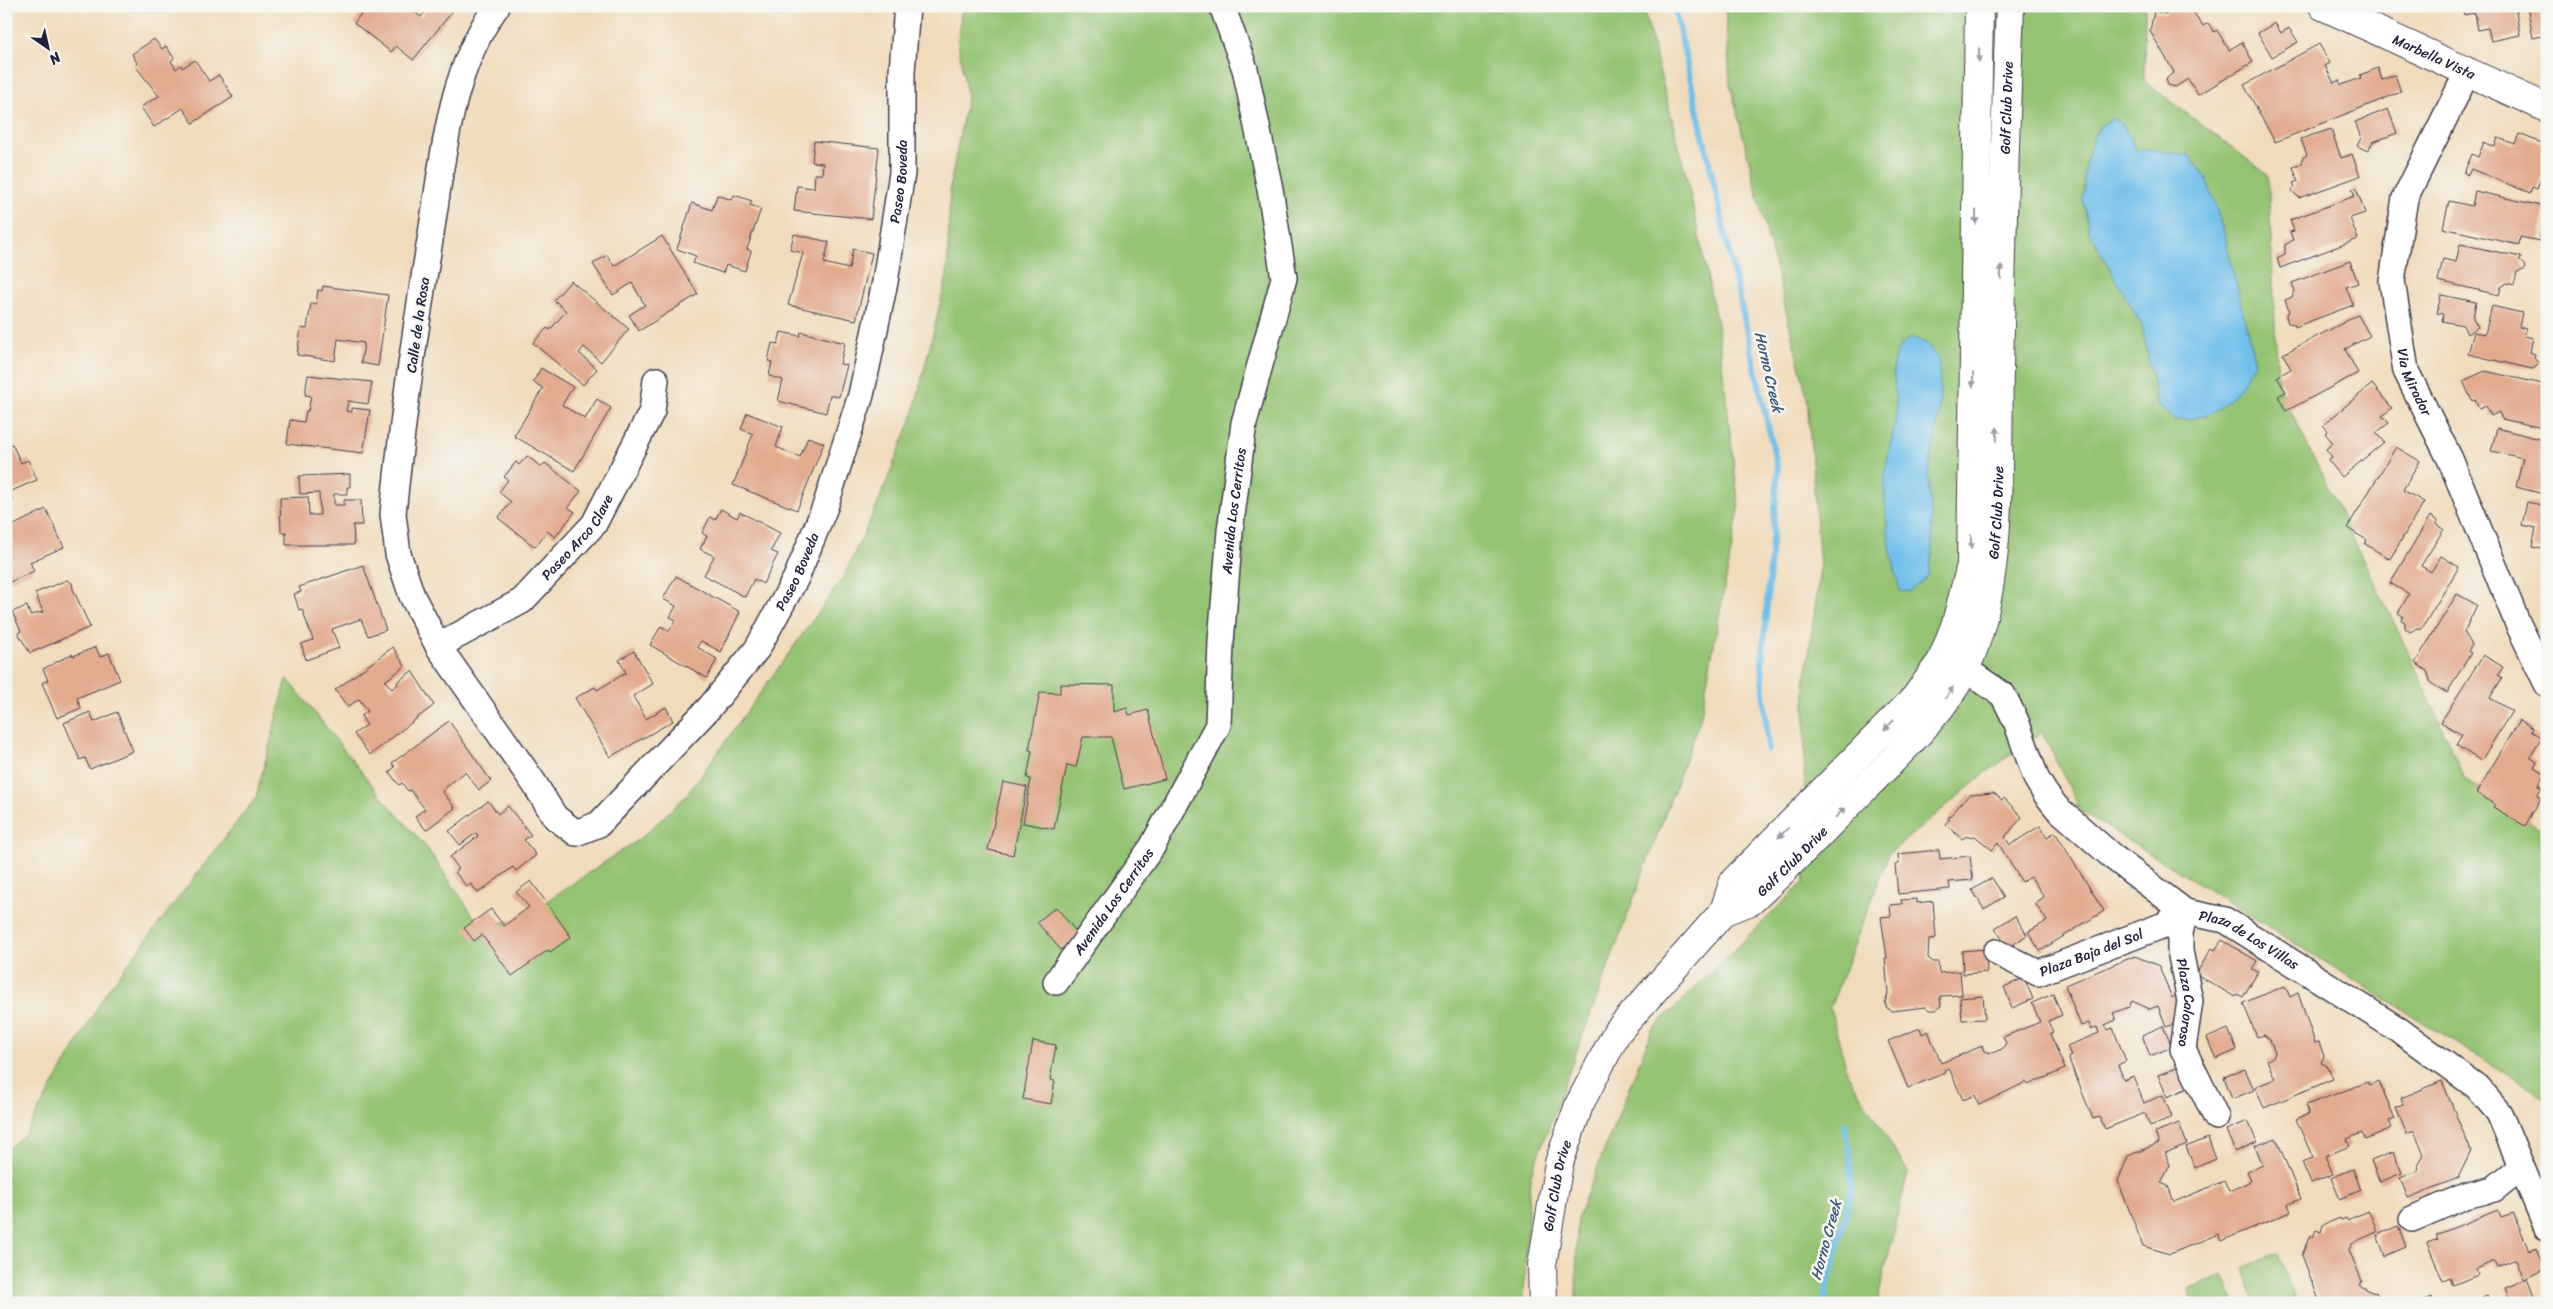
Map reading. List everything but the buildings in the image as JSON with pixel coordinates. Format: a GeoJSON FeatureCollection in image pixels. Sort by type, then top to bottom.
{"type":"FeatureCollection","features":[{"type":"Feature","properties":{"kind":"street","name":"Calle de la Rosa"},"geometry":{"type":"LineString","coordinates":[[438,646],[412,596],[398,554],[394,505],[439,174],[460,79],[486,22],[497,6]]}},
{"type":"Feature","properties":{"kind":"street","name":"Paseo Boveda"},"geometry":{"type":"LineString","coordinates":[[438,646],[534,783],[554,816],[576,833],[599,824],[710,707],[757,650],[796,578],[825,507],[861,395],[885,282],[902,173],[902,71],[907,6]]}},
{"type":"Feature","properties":{"kind":"street","name":"Avenida Los Cerritos"},"geometry":{"type":"LineString","coordinates":[[1056,982],[1152,847],[1218,725],[1230,531],[1244,422],[1284,278],[1270,189],[1245,69],[1222,6]]}},
{"type":"Feature","properties":{"kind":"street","name":"Golf Club Drive"},"geometry":{"type":"LineString","coordinates":[[1953,665],[1956,623],[1971,566],[1980,6]]}},
{"type":"Feature","properties":{"kind":"street","name":"Golf Club Drive"},"geometry":{"type":"LineString","coordinates":[[1543,1303],[1542,1265],[1559,1163],[1580,1105],[1617,1032],[1724,911],[1734,881],[1915,698],[1953,665],[1978,633],[1992,578],[2010,6]]}},
{"type":"Feature","properties":{"kind":"street","name":"Marbella Vista"},"geometry":{"type":"LineString","coordinates":[[2322,6],[2547,108]]}},
{"type":"Feature","properties":{"kind":"street","name":"Via Mirador"},"geometry":{"type":"LineString","coordinates":[[2468,71],[2405,198],[2392,281],[2406,371],[2450,459],[2518,624],[2547,684]]}},
{"type":"Feature","properties":{"kind":"street","name":"Paseo Arco Clave"},"geometry":{"type":"LineString","coordinates":[[438,646],[522,601],[594,524],[652,411],[656,380]]}},
{"type":"Feature","properties":{"kind":"street","name":"Plaza de Los Villas"},"geometry":{"type":"LineString","coordinates":[[1953,665],[1991,686],[2008,703],[2036,778],[2057,808],[2113,857],[2185,912],[2225,920],[2398,1030],[2462,1074],[2491,1100],[2499,1113],[2547,1228]]}},
{"type":"Feature","properties":{"kind":"street","name":"Plaza Baja del Sol"},"geometry":{"type":"LineString","coordinates":[[1996,952],[2038,973],[2164,925],[2185,912]]}},
{"type":"Feature","properties":{"kind":"street","name":"Plaza Caloroso"},"geometry":{"type":"LineString","coordinates":[[2185,912],[2180,932],[2180,951],[2190,1001],[2183,1049],[2216,1117]]}},
{"type":"Feature","properties":{"kind":"street"},"geometry":{"type":"LineString","coordinates":[[2412,1219],[2465,1196],[2494,1189],[2521,1167]]}},
{"type":"Feature","properties":{"kind":"green space"},"geometry":{"type":"Polygon","coordinates":[[[962,6],[1643,6],[1688,183],[1718,329],[1739,509],[1700,720],[1530,1177],[1523,1303],[6,1303],[6,1150],[25,1134],[107,991],[256,797],[287,678],[380,795],[427,848],[479,924],[517,921],[642,837],[686,796],[843,578],[878,503],[913,415],[947,276],[950,186],[967,97],[958,41],[962,6]]]}},
{"type":"Feature","properties":{"kind":"green space"},"geometry":{"type":"Polygon","coordinates":[[[1725,6],[2145,6],[2144,81],[2268,175],[2278,385],[2401,637],[2465,779],[2547,833],[2547,1099],[2081,811],[2042,732],[1983,775],[1889,854],[1830,1008],[1848,1075],[1908,1172],[1877,1303],[1576,1303],[1577,1219],[1652,1030],[1804,882],[1805,685],[1820,568],[1807,397],[1730,83],[1725,6]]]}},
{"type":"Feature","properties":{"kind":"green space"},"geometry":{"type":"Polygon","coordinates":[[[2277,1254],[2298,1303],[2258,1303],[2243,1268],[2277,1254]]]}},
{"type":"Feature","properties":{"kind":"green space"},"geometry":{"type":"Polygon","coordinates":[[[2223,1275],[2234,1303],[2194,1303],[2189,1289],[2223,1275]]]}},
{"type":"Feature","properties":{"kind":"water"},"geometry":{"type":"Polygon","coordinates":[[[2112,119],[2122,123],[2136,150],[2153,150],[2189,155],[2206,177],[2225,237],[2255,363],[2232,397],[2224,405],[2203,416],[2174,420],[2157,404],[2142,326],[2089,231],[2083,201],[2085,165],[2093,139],[2100,126],[2112,119]]]}},
{"type":"Feature","properties":{"kind":"water"},"geometry":{"type":"Polygon","coordinates":[[[1911,337],[1926,343],[1939,360],[1940,386],[1939,414],[1928,473],[1932,522],[1932,555],[1928,576],[1909,592],[1900,591],[1896,576],[1886,516],[1885,485],[1896,410],[1894,361],[1902,344],[1911,337]]]}},
{"type":"Feature","properties":{"kind":"waterway","name":"Horno Creek"},"geometry":{"type":"LineString","coordinates":[[1674,6],[1778,470],[1762,663],[1768,750]]}},
{"type":"Feature","properties":{"kind":"waterway","name":"Horno Creek"},"geometry":{"type":"LineString","coordinates":[[1823,1303],[1851,1195],[1850,1153],[1844,1124]]}}]}
